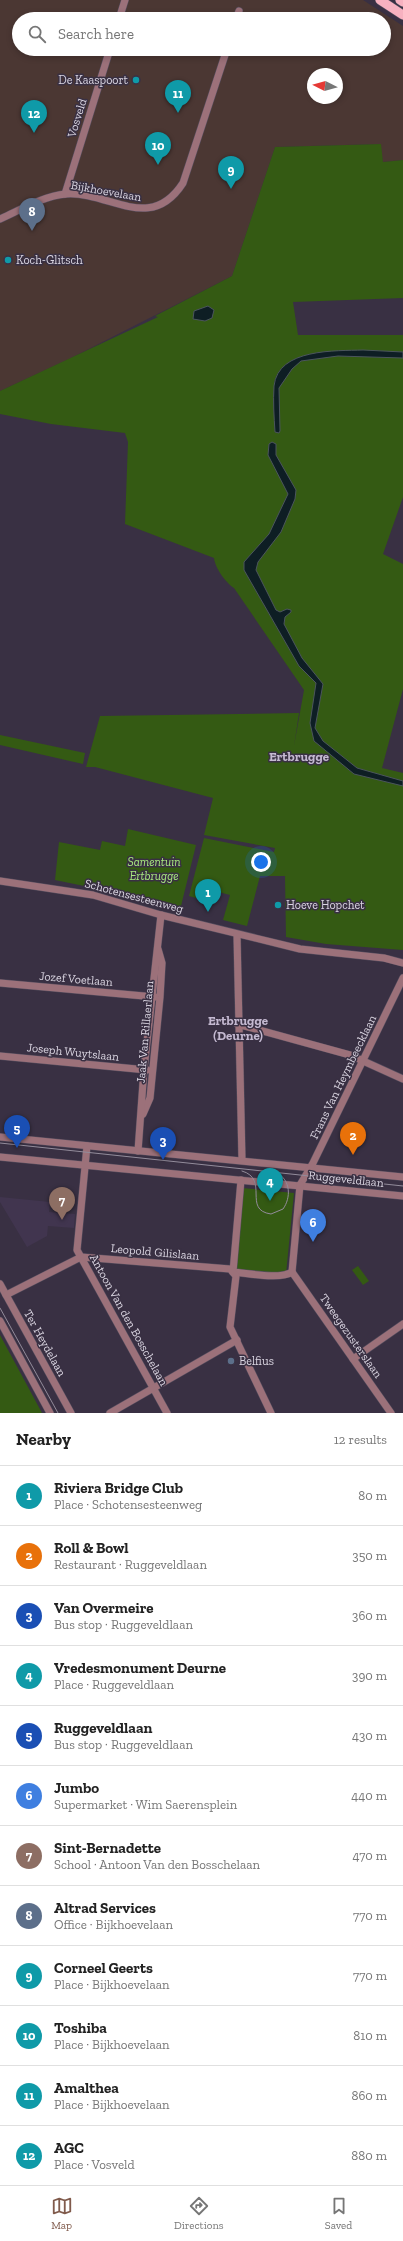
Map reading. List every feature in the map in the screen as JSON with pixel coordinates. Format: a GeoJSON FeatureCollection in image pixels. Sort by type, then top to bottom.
{"type":"FeatureCollection","features":[{"type":"Feature","properties":{"kind":"main road"},"geometry":{"type":"LineString","coordinates":[[380,0],[403,15]]}},
{"type":"Feature","properties":{"kind":"street"},"geometry":{"type":"LineString","coordinates":[[121,12],[125,0]]}},
{"type":"Feature","properties":{"kind":"street","name":"Vosveld"},"geometry":{"type":"LineString","coordinates":[[65,194],[108,56]]}},
{"type":"Feature","properties":{"kind":"street","name":"Bijkhoevelaan"},"geometry":{"type":"LineString","coordinates":[[0,219],[38,202],[65,194],[80,195],[138,209],[145,209],[166,201],[177,192],[183,183],[225,56]]}},
{"type":"Feature","properties":{"kind":"street","name":"Schotensesteenweg"},"geometry":{"type":"LineString","coordinates":[[0,881],[93,895],[237,935],[300,949],[384,958],[403,963]]}},
{"type":"Feature","properties":{"kind":"street","name":"Jaak Van Rillaerlaan"},"geometry":{"type":"LineString","coordinates":[[138,1150],[151,996],[161,915]]}},
{"type":"Feature","properties":{"kind":"street"},"geometry":{"type":"LineString","coordinates":[[237,935],[237,1024],[242,1160]]}},
{"type":"Feature","properties":{"kind":"street","name":"Jaak Van Rillaerlaan"},"geometry":{"type":"LineString","coordinates":[[140,1121],[150,1098],[160,997],[162,963],[157,945]]}},
{"type":"Feature","properties":{"kind":"street","name":"Frans Van Heymbeecklaan"},"geometry":{"type":"LineString","coordinates":[[300,1185],[311,1167],[403,978]]}},
{"type":"Feature","properties":{"kind":"street","name":"Jozef Voetlaan"},"geometry":{"type":"LineString","coordinates":[[0,983],[160,997]]}},
{"type":"Feature","properties":{"kind":"street"},"geometry":{"type":"LineString","coordinates":[[237,1024],[350,1055],[362,1062],[403,1079]]}},
{"type":"Feature","properties":{"kind":"street","name":"Joseph Wuytslaan"},"geometry":{"type":"LineString","coordinates":[[0,1056],[152,1070]]}},
{"type":"Feature","properties":{"kind":"street","name":"Ruggeveldlaan"},"geometry":{"type":"LineString","coordinates":[[0,1137],[403,1177]]}},
{"type":"Feature","properties":{"kind":"street","name":"Antoon Van den Bosschelaan"},"geometry":{"type":"LineString","coordinates":[[87,1146],[77,1250],[167,1413]]}},
{"type":"Feature","properties":{"kind":"street","name":"Ruggeveldlaan"},"geometry":{"type":"LineString","coordinates":[[0,1157],[241,1183],[300,1185],[403,1196]]}},
{"type":"Feature","properties":{"kind":"street"},"geometry":{"type":"LineString","coordinates":[[241,1183],[230,1327],[271,1413]]}},
{"type":"Feature","properties":{"kind":"street"},"geometry":{"type":"LineString","coordinates":[[292,1272],[300,1185]]}},
{"type":"Feature","properties":{"kind":"street"},"geometry":{"type":"LineString","coordinates":[[6,1295],[81,1257]]}},
{"type":"Feature","properties":{"kind":"street","name":"Leopold Gilislaan"},"geometry":{"type":"LineString","coordinates":[[81,1257],[230,1270],[234,1274],[287,1275],[292,1272]]}},
{"type":"Feature","properties":{"kind":"street","name":"Tweegezusterslaan"},"geometry":{"type":"LineString","coordinates":[[292,1272],[391,1413]]}},
{"type":"Feature","properties":{"kind":"street","name":"Ter Heydelaan"},"geometry":{"type":"LineString","coordinates":[[0,1284],[71,1413]]}},
{"type":"Feature","properties":{"kind":"street"},"geometry":{"type":"LineString","coordinates":[[0,1321],[50,1413]]}},
{"type":"Feature","properties":{"kind":"street"},"geometry":{"type":"LineString","coordinates":[[353,1359],[403,1324]]}},
{"type":"Feature","properties":{"kind":"street"},"geometry":{"type":"LineString","coordinates":[[110,1413],[237,1340]]}},
{"type":"Feature","properties":{"kind":"shaded area"},"geometry":{"type":"Polygon","coordinates":[[[0,0],[363,0],[381,12],[12,12],[12,56],[391,56],[391,18],[403,26],[403,160],[383,162],[380,144],[275,147],[232,276],[69,359],[0,391],[0,0]]]}},
{"type":"Feature","properties":{"kind":"shaded area"},"geometry":{"type":"Polygon","coordinates":[[[208,306],[214,310],[212,318],[205,321],[193,319],[194,311],[208,306]]]}},
{"type":"Feature","properties":{"kind":"shaded area"},"geometry":{"type":"Polygon","coordinates":[[[363,350],[403,352],[403,358],[338,356],[301,361],[292,369],[279,388],[280,431],[279,433],[275,432],[274,386],[278,374],[286,364],[297,358],[310,354],[363,350]]]}},
{"type":"Feature","properties":{"kind":"shaded area"},"geometry":{"type":"Polygon","coordinates":[[[272,442],[276,444],[276,455],[296,490],[295,499],[281,532],[258,562],[256,570],[276,610],[280,612],[287,609],[291,610],[291,612],[285,617],[284,624],[302,658],[323,684],[315,728],[323,741],[357,768],[403,781],[403,786],[354,774],[314,741],[310,723],[316,683],[299,666],[244,570],[244,562],[269,534],[288,494],[268,455],[269,444],[272,442]]]}},
{"type":"Feature","properties":{"kind":"shaded area"},"geometry":{"type":"Polygon","coordinates":[[[0,1197],[50,1202],[49,1212],[75,1214],[74,1228],[48,1226],[47,1236],[27,1247],[0,1202],[0,1197]]]}},
{"type":"Feature","properties":{"kind":"green space"},"geometry":{"type":"Polygon","coordinates":[[[381,144],[383,162],[403,160],[403,298],[293,302],[298,335],[403,335],[403,497],[383,554],[403,564],[403,689],[382,768],[403,773],[403,950],[326,944],[286,937],[285,876],[260,876],[247,926],[223,920],[230,895],[207,889],[203,900],[189,896],[204,838],[274,852],[275,848],[204,835],[213,798],[95,767],[86,767],[100,716],[299,713],[294,746],[304,690],[234,588],[221,575],[214,558],[125,524],[128,442],[125,433],[51,424],[0,414],[0,391],[158,317],[155,316],[232,276],[275,147],[381,144]]]}},
{"type":"Feature","properties":{"kind":"green space"},"geometry":{"type":"Polygon","coordinates":[[[0,735],[85,753],[83,764],[0,745],[0,735]]]}},
{"type":"Feature","properties":{"kind":"green space","name":"Samentuin Ertbrugge"},"geometry":{"type":"Polygon","coordinates":[[[128,829],[196,845],[180,910],[118,893],[55,880],[59,842],[100,850],[102,841],[125,846],[128,829]]]}},
{"type":"Feature","properties":{"kind":"green space"},"geometry":{"type":"Polygon","coordinates":[[[242,1188],[294,1193],[286,1274],[235,1269],[242,1188]]]}},
{"type":"Feature","properties":{"kind":"green space"},"geometry":{"type":"Polygon","coordinates":[[[358,1266],[369,1281],[363,1285],[352,1270],[358,1266]]]}},
{"type":"Feature","properties":{"kind":"green space"},"geometry":{"type":"Polygon","coordinates":[[[0,1335],[42,1413],[0,1413],[0,1335]]]}},
{"type":"Feature","properties":{"kind":"tram line"},"geometry":{"type":"LineString","coordinates":[[0,1143],[403,1186]]}},
{"type":"Feature","properties":{"kind":"tram line"},"geometry":{"type":"LineString","coordinates":[[242,1171],[250,1175],[254,1181],[258,1207],[271,1214],[283,1209],[286,1205],[288,1195],[285,1180],[277,1173]]}},
{"type":"Feature","properties":{"kind":"tram line"},"geometry":{"type":"LineString","coordinates":[[0,1308],[58,1413]]}},
{"type":"Feature","properties":{"kind":"place","name":"De Kaaspoort"},"geometry":{"type":"Point","coordinates":[136,80]}},
{"type":"Feature","properties":{"kind":"place","name":"Amalthea"},"geometry":{"type":"Point","coordinates":[178,113]}},
{"type":"Feature","properties":{"kind":"place","name":"AGC"},"geometry":{"type":"Point","coordinates":[34,133]}},
{"type":"Feature","properties":{"kind":"place","name":"Toshiba"},"geometry":{"type":"Point","coordinates":[158,165]}},
{"type":"Feature","properties":{"kind":"place","name":"Corneel Geerts"},"geometry":{"type":"Point","coordinates":[231,189]}},
{"type":"Feature","properties":{"kind":"place","name":"Altrad Services"},"geometry":{"type":"Point","coordinates":[32,231]}},
{"type":"Feature","properties":{"kind":"place","name":"Koch-Glitsch"},"geometry":{"type":"Point","coordinates":[8,260]}},
{"type":"Feature","properties":{"kind":"place","name":"Hoeve Hopchet"},"geometry":{"type":"Point","coordinates":[278,905]}},
{"type":"Feature","properties":{"kind":"place","name":"Riviera Bridge Club"},"geometry":{"type":"Point","coordinates":[208,912]}},
{"type":"Feature","properties":{"kind":"place","name":"Ruggeveldlaan"},"geometry":{"type":"Point","coordinates":[17,1148]}},
{"type":"Feature","properties":{"kind":"place","name":"Roll & Bowl"},"geometry":{"type":"Point","coordinates":[353,1155]}},
{"type":"Feature","properties":{"kind":"place","name":"Van Overmeire"},"geometry":{"type":"Point","coordinates":[163,1160]}},
{"type":"Feature","properties":{"kind":"place","name":"Vredesmonument Deurne"},"geometry":{"type":"Point","coordinates":[270,1201]}},
{"type":"Feature","properties":{"kind":"place","name":"Sint-Bernadette"},"geometry":{"type":"Point","coordinates":[62,1220]}},
{"type":"Feature","properties":{"kind":"place","name":"Jumbo"},"geometry":{"type":"Point","coordinates":[313,1242]}},
{"type":"Feature","properties":{"kind":"place","name":"Belfius"},"geometry":{"type":"Point","coordinates":[231,1361]}},
{"type":"Feature","properties":{"kind":"district","name":"Ertbrugge"},"geometry":{"type":"Point","coordinates":[299,756]}},
{"type":"Feature","properties":{"kind":"district","name":"Ertbrugge (Deurne)"},"geometry":{"type":"Point","coordinates":[238,1028]}}]}
